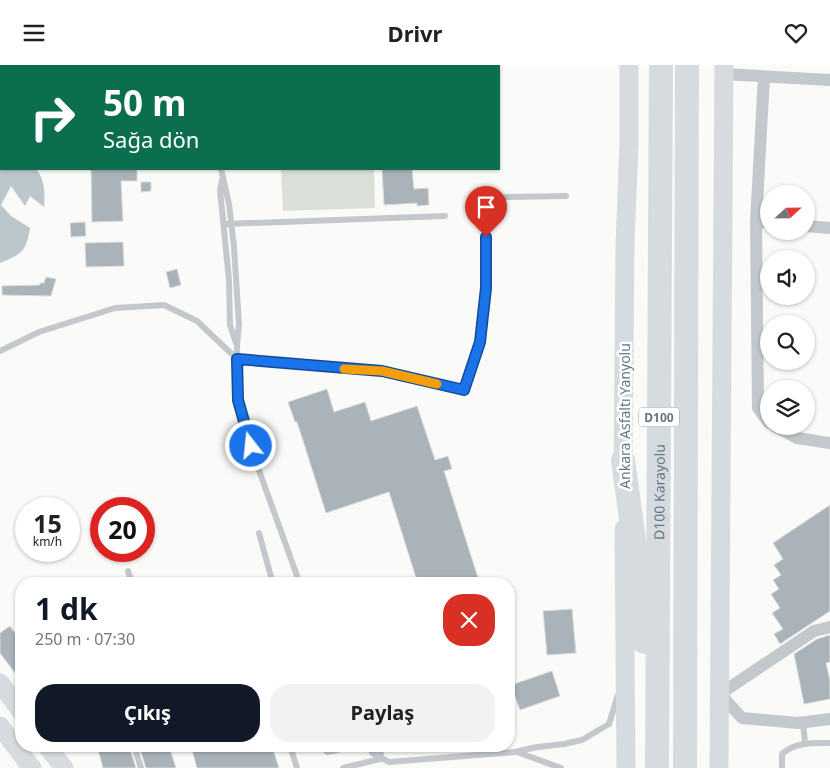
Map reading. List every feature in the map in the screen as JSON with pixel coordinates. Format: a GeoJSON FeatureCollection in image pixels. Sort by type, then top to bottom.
{"type":"FeatureCollection","features":[{"type":"Feature","properties":{"kind":"highway","name":"D100 Karayolu"},"geometry":{"type":"LineString","coordinates":[[657,768],[660,65]]}},
{"type":"Feature","properties":{"kind":"highway","name":"D100 Karayolu"},"geometry":{"type":"LineString","coordinates":[[685,768],[687,65]]}},
{"type":"Feature","properties":{"kind":"highway"},"geometry":{"type":"LineString","coordinates":[[623,459],[639,577],[653,768]]}},
{"type":"Feature","properties":{"kind":"main road","name":"Ankara Asfaltı Yanyolu"},"geometry":{"type":"LineString","coordinates":[[626,768],[623,459],[629,65]]}},
{"type":"Feature","properties":{"kind":"main road"},"geometry":{"type":"LineString","coordinates":[[720,768],[724,69]]}},
{"type":"Feature","properties":{"kind":"main road"},"geometry":{"type":"LineString","coordinates":[[0,683],[15,703]]}},
{"type":"Feature","properties":{"kind":"main road"},"geometry":{"type":"LineString","coordinates":[[0,726],[15,746]]}},
{"type":"Feature","properties":{"kind":"main road"},"geometry":{"type":"LineString","coordinates":[[20,752],[32,768]]}},
{"type":"Feature","properties":{"kind":"main road"},"geometry":{"type":"LineString","coordinates":[[52,752],[64,768]]}},
{"type":"Feature","properties":{"kind":"street"},"geometry":{"type":"LineString","coordinates":[[724,69],[764,77],[830,80]]}},
{"type":"Feature","properties":{"kind":"street"},"geometry":{"type":"LineString","coordinates":[[763,185],[764,77]]}},
{"type":"Feature","properties":{"kind":"street"},"geometry":{"type":"LineString","coordinates":[[815,227],[830,228]]}},
{"type":"Feature","properties":{"kind":"street"},"geometry":{"type":"LineString","coordinates":[[760,411],[758,408],[762,240]]}},
{"type":"Feature","properties":{"kind":"street"},"geometry":{"type":"LineString","coordinates":[[791,435],[797,438],[830,443]]}},
{"type":"Feature","properties":{"kind":"street"},"geometry":{"type":"LineString","coordinates":[[830,627],[814,631],[720,694],[742,717],[803,723],[830,719]]}},
{"type":"Feature","properties":{"kind":"lane"},"geometry":{"type":"LineString","coordinates":[[222,172],[229,204],[239,324],[237,345],[238,400],[256,462],[297,577]]}},
{"type":"Feature","properties":{"kind":"lane"},"geometry":{"type":"LineString","coordinates":[[222,172],[220,190],[229,280],[230,325],[237,345]]}},
{"type":"Feature","properties":{"kind":"lane"},"geometry":{"type":"LineString","coordinates":[[0,351],[39,332],[115,308],[164,305],[196,321],[237,359],[382,371],[464,390],[480,342],[486,288],[487,203],[506,197],[566,195]]}},
{"type":"Feature","properties":{"kind":"lane"},"geometry":{"type":"LineString","coordinates":[[224,224],[445,216]]}},
{"type":"Feature","properties":{"kind":"lane"},"geometry":{"type":"LineString","coordinates":[[259,533],[271,577]]}},
{"type":"Feature","properties":{"kind":"lane"},"geometry":{"type":"LineString","coordinates":[[128,571],[130,577]]}},
{"type":"Feature","properties":{"kind":"lane"},"geometry":{"type":"LineString","coordinates":[[372,752],[380,759],[389,762],[515,752],[582,740],[609,724],[625,675]]}},
{"type":"Feature","properties":{"kind":"lane"},"geometry":{"type":"LineString","coordinates":[[803,723],[805,743]]}},
{"type":"Feature","properties":{"kind":"lane"},"geometry":{"type":"LineString","coordinates":[[782,768],[782,754],[787,749],[805,743],[830,743]]}},
{"type":"Feature","properties":{"kind":"lane"},"geometry":{"type":"LineString","coordinates":[[136,752],[141,768]]}},
{"type":"Feature","properties":{"kind":"lane"},"geometry":{"type":"LineString","coordinates":[[292,752],[297,768]]}},
{"type":"Feature","properties":{"kind":"lane"},"geometry":{"type":"LineString","coordinates":[[380,759],[381,752]]}},
{"type":"Feature","properties":{"kind":"lane"},"geometry":{"type":"LineString","coordinates":[[515,752],[561,768]]}},
{"type":"Feature","properties":{"kind":"lane"},"geometry":{"type":"LineString","coordinates":[[343,768],[380,759]]}},
{"type":"Feature","properties":{"kind":"shaded area"},"geometry":{"type":"Polygon","coordinates":[[[0,170],[37,170],[44,187],[44,207],[30,196],[25,206],[11,186],[1,205],[11,216],[30,228],[27,242],[22,251],[0,263],[0,170]]]}},
{"type":"Feature","properties":{"kind":"shaded area"},"geometry":{"type":"Polygon","coordinates":[[[281,170],[374,170],[375,208],[283,211],[281,170]]]}},
{"type":"Feature","properties":{"kind":"building"},"geometry":{"type":"Polygon","coordinates":[[[91,170],[137,170],[137,181],[121,181],[123,221],[92,222],[91,170]]]}},
{"type":"Feature","properties":{"kind":"building"},"geometry":{"type":"Polygon","coordinates":[[[382,170],[412,170],[414,189],[428,188],[429,205],[417,206],[417,203],[384,205],[382,170]]]}},
{"type":"Feature","properties":{"kind":"building"},"geometry":{"type":"Polygon","coordinates":[[[141,182],[151,182],[151,191],[141,192],[141,182]]]}},
{"type":"Feature","properties":{"kind":"building"},"geometry":{"type":"Polygon","coordinates":[[[85,222],[86,236],[71,237],[70,223],[85,222]]]}},
{"type":"Feature","properties":{"kind":"building"},"geometry":{"type":"Polygon","coordinates":[[[123,242],[124,266],[86,267],[85,243],[123,242]]]}},
{"type":"Feature","properties":{"kind":"building"},"geometry":{"type":"Polygon","coordinates":[[[177,269],[181,285],[170,288],[166,272],[177,269]]]}},
{"type":"Feature","properties":{"kind":"building"},"geometry":{"type":"Polygon","coordinates":[[[46,277],[56,279],[51,296],[2,295],[2,286],[40,285],[40,283],[44,283],[46,277]]]}},
{"type":"Feature","properties":{"kind":"building"},"geometry":{"type":"Polygon","coordinates":[[[327,389],[334,412],[365,402],[371,421],[417,406],[435,460],[448,456],[452,469],[444,471],[478,577],[416,577],[389,492],[326,513],[297,422],[295,422],[288,402],[327,389]]]}},
{"type":"Feature","properties":{"kind":"building"},"geometry":{"type":"Polygon","coordinates":[[[830,505],[830,611],[780,644],[774,634],[783,629],[772,613],[780,608],[771,594],[779,589],[773,580],[781,575],[774,565],[783,559],[773,543],[830,505]]]}},
{"type":"Feature","properties":{"kind":"building"},"geometry":{"type":"Polygon","coordinates":[[[572,609],[576,653],[547,655],[543,611],[572,609]]]}},
{"type":"Feature","properties":{"kind":"building"},"geometry":{"type":"Polygon","coordinates":[[[10,626],[15,633],[15,673],[0,653],[0,633],[10,626]]]}},
{"type":"Feature","properties":{"kind":"building"},"geometry":{"type":"Polygon","coordinates":[[[830,635],[830,662],[826,663],[830,681],[830,699],[804,704],[794,654],[817,639],[830,635]]]}},
{"type":"Feature","properties":{"kind":"building"},"geometry":{"type":"Polygon","coordinates":[[[552,671],[560,696],[520,710],[515,696],[515,684],[552,671]]]}},
{"type":"Feature","properties":{"kind":"building"},"geometry":{"type":"Polygon","coordinates":[[[99,752],[131,752],[136,768],[103,768],[99,752]]]}},
{"type":"Feature","properties":{"kind":"building"},"geometry":{"type":"Polygon","coordinates":[[[141,752],[171,752],[176,768],[146,768],[141,752]]]}},
{"type":"Feature","properties":{"kind":"building"},"geometry":{"type":"Polygon","coordinates":[[[193,752],[274,752],[279,768],[197,768],[193,752]]]}},
{"type":"Feature","properties":{"kind":"slow traffic"},"geometry":{"type":"LineString","coordinates":[[344,369],[382,371],[437,384]]}},
{"type":"Feature","properties":{"kind":"route"},"geometry":{"type":"LineString","coordinates":[[251,446],[238,400],[237,359],[382,371],[464,390],[480,342],[486,288],[486,237]]}}]}
